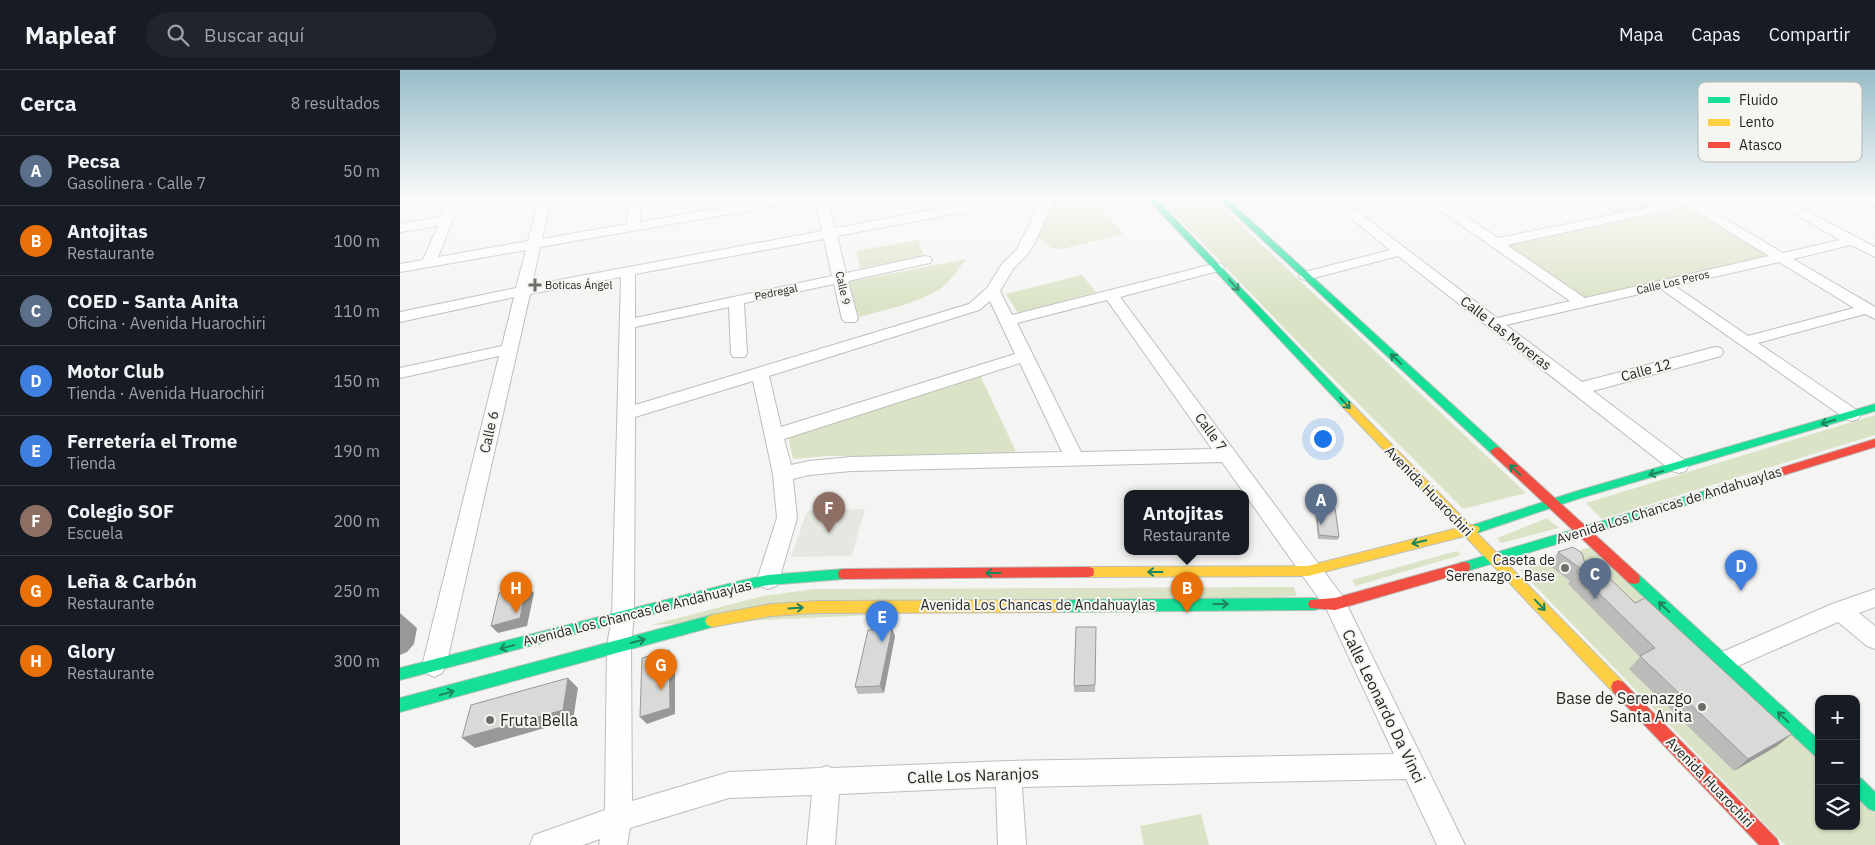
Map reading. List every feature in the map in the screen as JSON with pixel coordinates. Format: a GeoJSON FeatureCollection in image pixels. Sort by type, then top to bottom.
{"type":"FeatureCollection","features":[{"type":"Feature","properties":{"kind":"main road","name":"Avenida Huarochiri"},"geometry":{"type":"LineString","coordinates":[[1187,235],[1467,530],[1771,845]]}},
{"type":"Feature","properties":{"kind":"main road"},"geometry":{"type":"LineString","coordinates":[[1262,235],[1815,746]]}},
{"type":"Feature","properties":{"kind":"main road","name":"Avenida Los Chancas de Andahuaylas"},"geometry":{"type":"LineString","coordinates":[[400,674],[768,580],[829,574],[1311,570],[1467,530],[1551,503],[1875,407]]}},
{"type":"Feature","properties":{"kind":"main road","name":"Avenida Los Chancas de Andahuaylas"},"geometry":{"type":"LineString","coordinates":[[400,706],[727,617],[771,610],[818,606],[1335,604],[1583,532],[1875,443]]}},
{"type":"Feature","properties":{"kind":"main road"},"geometry":{"type":"LineString","coordinates":[[1860,789],[1875,802]]}},
{"type":"Feature","properties":{"kind":"street"},"geometry":{"type":"LineString","coordinates":[[428,263],[440,235]]}},
{"type":"Feature","properties":{"kind":"street","name":"Calle 6"},"geometry":{"type":"LineString","coordinates":[[434,666],[536,235]]}},
{"type":"Feature","properties":{"kind":"street"},"geometry":{"type":"LineString","coordinates":[[400,268],[582,235]]}},
{"type":"Feature","properties":{"kind":"street"},"geometry":{"type":"LineString","coordinates":[[400,317],[523,291],[824,235]]}},
{"type":"Feature","properties":{"kind":"street","name":"Calle 9"},"geometry":{"type":"LineString","coordinates":[[830,235],[850,319]]}},
{"type":"Feature","properties":{"kind":"street"},"geometry":{"type":"LineString","coordinates":[[626,414],[974,307],[992,291],[1007,267],[1022,252],[1032,235]]}},
{"type":"Feature","properties":{"kind":"street","name":"Calle Las Moreras"},"geometry":{"type":"LineString","coordinates":[[1380,235],[1679,466]]}},
{"type":"Feature","properties":{"kind":"street"},"geometry":{"type":"LineString","coordinates":[[1485,235],[1583,303]]}},
{"type":"Feature","properties":{"kind":"street"},"geometry":{"type":"LineString","coordinates":[[1496,243],[1531,235]]}},
{"type":"Feature","properties":{"kind":"street"},"geometry":{"type":"LineString","coordinates":[[1744,235],[1871,312]]}},
{"type":"Feature","properties":{"kind":"street"},"geometry":{"type":"LineString","coordinates":[[1841,235],[1875,253]]}},
{"type":"Feature","properties":{"kind":"street","name":"Calle Los Peros"},"geometry":{"type":"LineString","coordinates":[[1494,323],[1852,241]]}},
{"type":"Feature","properties":{"kind":"street"},"geometry":{"type":"LineString","coordinates":[[1306,276],[1401,251]]}},
{"type":"Feature","properties":{"kind":"street","name":"Pedregal"},"geometry":{"type":"LineString","coordinates":[[627,324],[925,260]]}},
{"type":"Feature","properties":{"kind":"street"},"geometry":{"type":"LineString","coordinates":[[1007,321],[1217,267]]}},
{"type":"Feature","properties":{"kind":"street"},"geometry":{"type":"LineString","coordinates":[[613,845],[618,820],[619,646],[624,616],[628,271]]}},
{"type":"Feature","properties":{"kind":"street"},"geometry":{"type":"LineString","coordinates":[[1663,284],[1852,414]]}},
{"type":"Feature","properties":{"kind":"street"},"geometry":{"type":"LineString","coordinates":[[992,291],[1075,459]]}},
{"type":"Feature","properties":{"kind":"street","name":"Calle 7"},"geometry":{"type":"LineString","coordinates":[[1111,295],[1311,570]]}},
{"type":"Feature","properties":{"kind":"street"},"geometry":{"type":"LineString","coordinates":[[736,300],[739,353]]}},
{"type":"Feature","properties":{"kind":"street"},"geometry":{"type":"LineString","coordinates":[[1746,341],[1871,312]]}},
{"type":"Feature","properties":{"kind":"street"},"geometry":{"type":"LineString","coordinates":[[400,373],[509,348]]}},
{"type":"Feature","properties":{"kind":"street","name":"Calle 12"},"geometry":{"type":"LineString","coordinates":[[1578,389],[1714,352]]}},
{"type":"Feature","properties":{"kind":"street"},"geometry":{"type":"LineString","coordinates":[[774,436],[1025,356]]}},
{"type":"Feature","properties":{"kind":"street"},"geometry":{"type":"LineString","coordinates":[[760,373],[783,474],[787,518],[768,580]]}},
{"type":"Feature","properties":{"kind":"street"},"geometry":{"type":"LineString","coordinates":[[783,474],[809,468],[852,464],[1228,455]]}},
{"type":"Feature","properties":{"kind":"street","name":"Calle Leonardo Da Vinci"},"geometry":{"type":"LineString","coordinates":[[1311,570],[1335,604],[1451,845]]}},
{"type":"Feature","properties":{"kind":"street"},"geometry":{"type":"LineString","coordinates":[[1723,662],[1840,611],[1875,598]]}},
{"type":"Feature","properties":{"kind":"street"},"geometry":{"type":"LineString","coordinates":[[1840,611],[1875,639]]}},
{"type":"Feature","properties":{"kind":"street","name":"Calle Los Naranjos"},"geometry":{"type":"LineString","coordinates":[[544,845],[729,785],[827,779],[1412,766]]}},
{"type":"Feature","properties":{"kind":"street"},"geometry":{"type":"LineString","coordinates":[[1008,774],[1012,845]]}},
{"type":"Feature","properties":{"kind":"street"},"geometry":{"type":"LineString","coordinates":[[821,845],[827,779]]}},
{"type":"Feature","properties":{"kind":"shaded area"},"geometry":{"type":"Polygon","coordinates":[[[865,509],[852,556],[791,557],[807,511],[865,509]]]}},
{"type":"Feature","properties":{"kind":"green space"},"geometry":{"type":"Polygon","coordinates":[[[1040,235],[1118,235],[1062,249],[1051,248],[1039,237],[1040,235]]]}},
{"type":"Feature","properties":{"kind":"green space"},"geometry":{"type":"Polygon","coordinates":[[[1195,235],[1252,235],[1526,493],[1463,509],[1195,235]]]}},
{"type":"Feature","properties":{"kind":"green space"},"geometry":{"type":"Polygon","coordinates":[[[1555,235],[1737,235],[1769,255],[1585,298],[1508,245],[1555,235]]]}},
{"type":"Feature","properties":{"kind":"green space"},"geometry":{"type":"Polygon","coordinates":[[[918,240],[924,256],[860,268],[856,251],[918,240]]]}},
{"type":"Feature","properties":{"kind":"green space"},"geometry":{"type":"Polygon","coordinates":[[[966,259],[941,288],[928,296],[859,317],[849,282],[966,259]]]}},
{"type":"Feature","properties":{"kind":"green space"},"geometry":{"type":"Polygon","coordinates":[[[1082,275],[1096,292],[1018,313],[1006,294],[1082,275]]]}},
{"type":"Feature","properties":{"kind":"green space"},"geometry":{"type":"Polygon","coordinates":[[[979,373],[1018,456],[828,456],[793,459],[788,436],[979,373]]]}},
{"type":"Feature","properties":{"kind":"green space"},"geometry":{"type":"Polygon","coordinates":[[[1875,415],[1875,435],[1602,519],[1586,503],[1875,415]]]}},
{"type":"Feature","properties":{"kind":"green space"},"geometry":{"type":"Polygon","coordinates":[[[1547,518],[1559,528],[1501,543],[1497,538],[1547,518]]]}},
{"type":"Feature","properties":{"kind":"green space"},"geometry":{"type":"Polygon","coordinates":[[[1591,547],[1815,757],[1815,830],[1860,830],[1860,800],[1875,813],[1875,845],[1785,845],[1520,570],[1591,547]]]}},
{"type":"Feature","properties":{"kind":"green space"},"geometry":{"type":"Polygon","coordinates":[[[1457,551],[1461,555],[1355,586],[1352,580],[1457,551]]]}},
{"type":"Feature","properties":{"kind":"green space"},"geometry":{"type":"Polygon","coordinates":[[[1294,587],[1297,596],[651,625],[763,596],[814,589],[1294,587]]]}},
{"type":"Feature","properties":{"kind":"green space"},"geometry":{"type":"Polygon","coordinates":[[[1201,814],[1209,845],[1144,845],[1140,826],[1201,814]]]}},
{"type":"Feature","properties":{"kind":"building"},"geometry":{"type":"Polygon","coordinates":[[[1316,507],[1335,508],[1339,537],[1319,535],[1316,507]]]}},
{"type":"Feature","properties":{"kind":"building"},"geometry":{"type":"Polygon","coordinates":[[[1573,547],[1582,553],[1586,567],[1594,563],[1635,603],[1645,598],[1792,734],[1748,759],[1640,656],[1655,648],[1576,571],[1581,569],[1558,552],[1573,547]]]}},
{"type":"Feature","properties":{"kind":"building"},"geometry":{"type":"Polygon","coordinates":[[[527,586],[520,618],[491,626],[499,593],[527,586]]]}},
{"type":"Feature","properties":{"kind":"building"},"geometry":{"type":"Polygon","coordinates":[[[1076,627],[1096,627],[1095,685],[1074,686],[1076,627]]]}},
{"type":"Feature","properties":{"kind":"building"},"geometry":{"type":"Polygon","coordinates":[[[892,629],[880,686],[855,687],[868,630],[892,629]]]}},
{"type":"Feature","properties":{"kind":"building"},"geometry":{"type":"Polygon","coordinates":[[[669,650],[670,708],[640,717],[642,658],[669,650]]]}},
{"type":"Feature","properties":{"kind":"building"},"geometry":{"type":"Polygon","coordinates":[[[568,678],[563,710],[462,738],[471,705],[568,678]]]}},
{"type":"Feature","properties":{"kind":"traffic: fast"},"geometry":{"type":"LineString","coordinates":[[1186,235],[1347,405]]}},
{"type":"Feature","properties":{"kind":"traffic: fast"},"geometry":{"type":"LineString","coordinates":[[1262,235],[1496,451]]}},
{"type":"Feature","properties":{"kind":"traffic: fast"},"geometry":{"type":"LineString","coordinates":[[1474,529],[1574,496],[1875,407]]}},
{"type":"Feature","properties":{"kind":"traffic: fast"},"geometry":{"type":"LineString","coordinates":[[1464,567],[1745,483]]}},
{"type":"Feature","properties":{"kind":"traffic: fast"},"geometry":{"type":"LineString","coordinates":[[400,674],[740,586],[768,580],[844,574]]}},
{"type":"Feature","properties":{"kind":"traffic: fast"},"geometry":{"type":"LineString","coordinates":[[1634,579],[1815,746]]}},
{"type":"Feature","properties":{"kind":"traffic: fast"},"geometry":{"type":"LineString","coordinates":[[1058,606],[1315,604]]}},
{"type":"Feature","properties":{"kind":"traffic: fast"},"geometry":{"type":"LineString","coordinates":[[400,705],[712,621]]}},
{"type":"Feature","properties":{"kind":"traffic: fast"},"geometry":{"type":"LineString","coordinates":[[1860,789],[1875,803]]}},
{"type":"Feature","properties":{"kind":"traffic: slow"},"geometry":{"type":"LineString","coordinates":[[1347,405],[1618,687]]}},
{"type":"Feature","properties":{"kind":"traffic: slow"},"geometry":{"type":"LineString","coordinates":[[1088,572],[1308,571],[1474,529]]}},
{"type":"Feature","properties":{"kind":"traffic: slow"},"geometry":{"type":"LineString","coordinates":[[712,621],[771,610],[818,607],[1058,606]]}},
{"type":"Feature","properties":{"kind":"traffic: jam"},"geometry":{"type":"LineString","coordinates":[[1745,483],[1875,443]]}},
{"type":"Feature","properties":{"kind":"traffic: jam"},"geometry":{"type":"LineString","coordinates":[[1496,451],[1634,579]]}},
{"type":"Feature","properties":{"kind":"traffic: jam"},"geometry":{"type":"LineString","coordinates":[[1315,604],[1335,604],[1464,567]]}},
{"type":"Feature","properties":{"kind":"traffic: jam"},"geometry":{"type":"LineString","coordinates":[[844,574],[1088,572]]}},
{"type":"Feature","properties":{"kind":"traffic: jam"},"geometry":{"type":"LineString","coordinates":[[1618,687],[1771,845]]}},
{"type":"Feature","properties":{"kind":"place","name":"Boticas Ángel"},"geometry":{"type":"Point","coordinates":[535,285]}},
{"type":"Feature","properties":{"kind":"place","name":"Pecsa"},"geometry":{"type":"Point","coordinates":[1321,525]}},
{"type":"Feature","properties":{"kind":"place","name":"Colegio SOF"},"geometry":{"type":"Point","coordinates":[829,533]}},
{"type":"Feature","properties":{"kind":"place","name":"Caseta de Serenazgo - Base"},"geometry":{"type":"Point","coordinates":[1565,568]}},
{"type":"Feature","properties":{"kind":"place","name":"Motor Club"},"geometry":{"type":"Point","coordinates":[1741,591]}},
{"type":"Feature","properties":{"kind":"place","name":"COED - Santa Anita"},"geometry":{"type":"Point","coordinates":[1595,599]}},
{"type":"Feature","properties":{"kind":"place","name":"Glory"},"geometry":{"type":"Point","coordinates":[516,613]}},
{"type":"Feature","properties":{"kind":"place","name":"Antojitas"},"geometry":{"type":"Point","coordinates":[1187,613]}},
{"type":"Feature","properties":{"kind":"place","name":"Ferretería el Trome"},"geometry":{"type":"Point","coordinates":[882,642]}},
{"type":"Feature","properties":{"kind":"place","name":"Leña & Carbón"},"geometry":{"type":"Point","coordinates":[661,690]}},
{"type":"Feature","properties":{"kind":"place","name":"Base de Serenazgo Santa Anita"},"geometry":{"type":"Point","coordinates":[1702,707]}},
{"type":"Feature","properties":{"kind":"place","name":"Fruta Bella"},"geometry":{"type":"Point","coordinates":[490,720]}}]}
